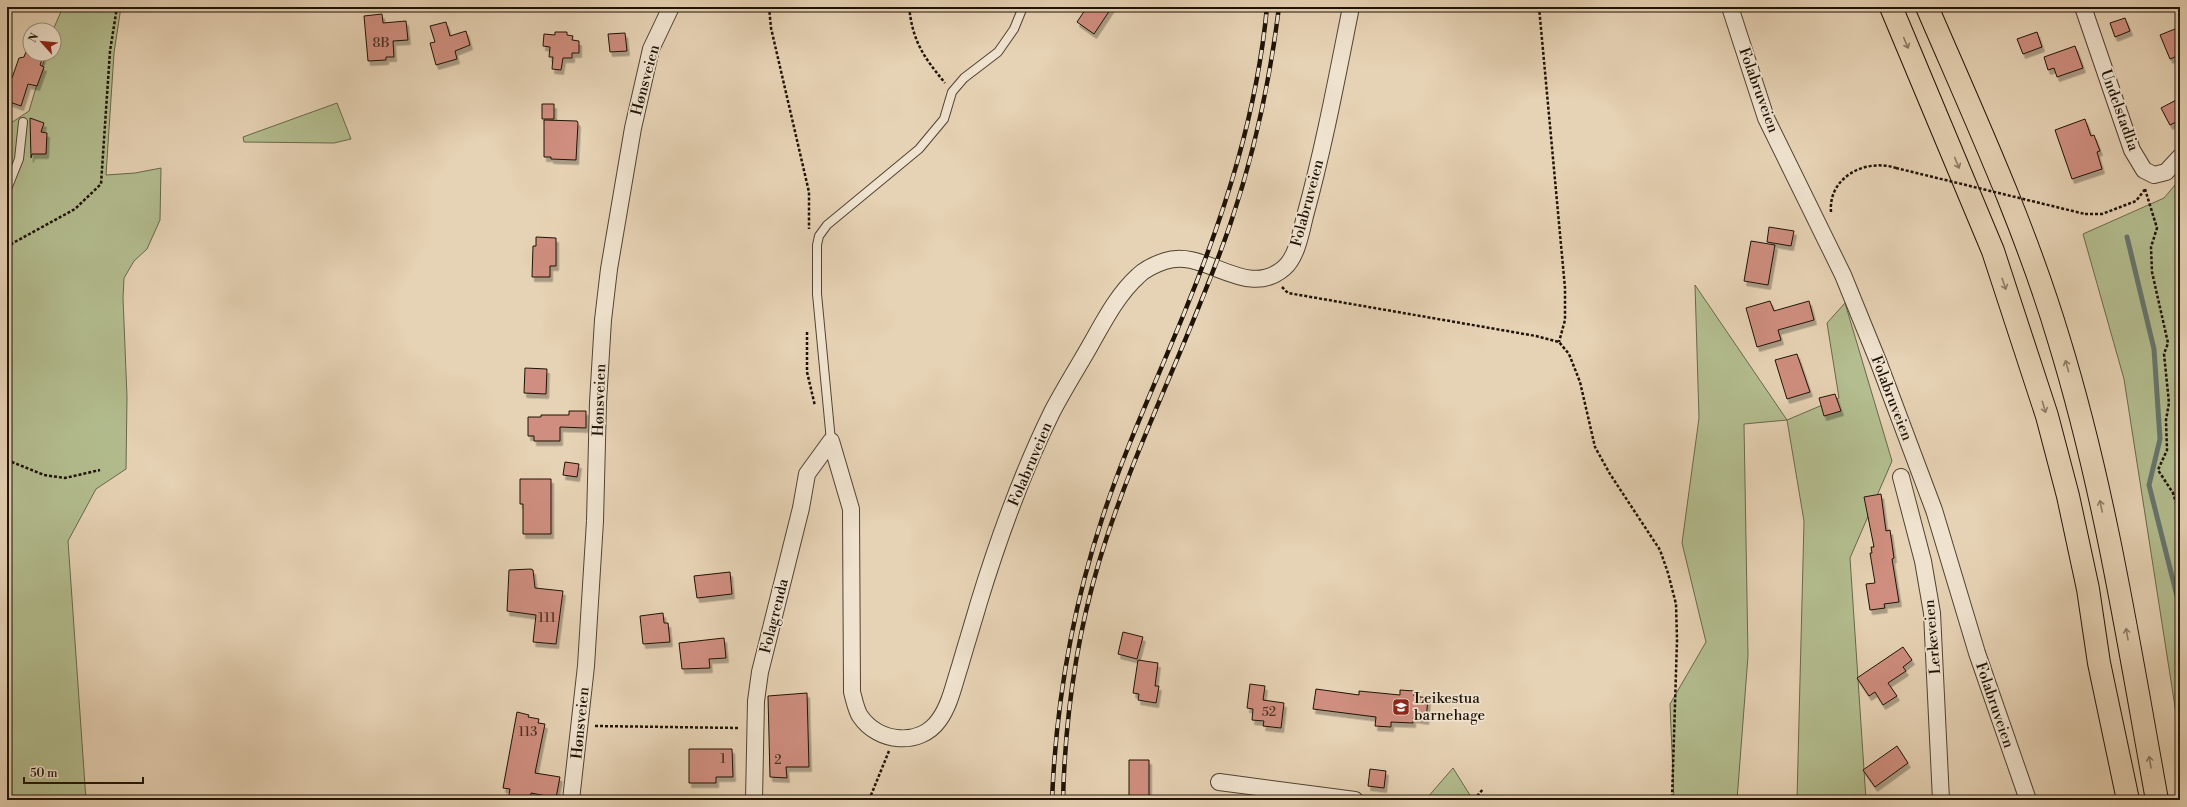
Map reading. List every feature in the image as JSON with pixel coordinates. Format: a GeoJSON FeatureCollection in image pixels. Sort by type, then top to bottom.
{"type":"FeatureCollection","features":[{"type":"Feature","properties":{"kind":"highway"},"geometry":{"type":"LineString","coordinates":[[1891,7],[1990,244],[2047,416],[2068,496],[2088,589],[2119,800]]}},
{"type":"Feature","properties":{"kind":"highway"},"geometry":{"type":"LineString","coordinates":[[1927,7],[2022,233],[2059,338],[2079,408],[2098,488],[2118,585],[2157,800]]}},
{"type":"Feature","properties":{"kind":"highway"},"geometry":{"type":"LineString","coordinates":[[2099,663],[2128,800]]}},
{"type":"Feature","properties":{"kind":"street","name":"Hønsveien"},"geometry":{"type":"LineString","coordinates":[[571,800],[580,726],[595,521],[601,342],[609,269],[633,128],[651,49],[671,7]]}},
{"type":"Feature","properties":{"kind":"street","name":"Folabruveien"},"geometry":{"type":"LineString","coordinates":[[831,441],[851,509],[852,692],[859,716],[878,734],[895,738],[911,739],[928,732],[940,719],[952,693],[996,547],[1021,484],[1053,412],[1105,320],[1126,288],[1140,273],[1168,260],[1192,261],[1258,280],[1272,276],[1286,267],[1298,242],[1316,174],[1351,7]]}},
{"type":"Feature","properties":{"kind":"street","name":"Folabruveien"},"geometry":{"type":"LineString","coordinates":[[1730,7],[1766,118],[1843,275],[1884,376],[1934,510],[1977,653],[2028,800]]}},
{"type":"Feature","properties":{"kind":"street","name":"Undelstadlia"},"geometry":{"type":"LineString","coordinates":[[2083,7],[2132,150],[2144,170],[2154,175]]}},
{"type":"Feature","properties":{"kind":"street"},"geometry":{"type":"LineString","coordinates":[[2154,175],[2166,172],[2180,157]]}},
{"type":"Feature","properties":{"kind":"street","name":"Folagrenda"},"geometry":{"type":"LineString","coordinates":[[754,800],[756,701],[760,672],[801,508],[807,474],[831,441]]}},
{"type":"Feature","properties":{"kind":"street","name":"Lerkeveien"},"geometry":{"type":"LineString","coordinates":[[1900,477],[1923,561],[1932,613],[1941,800]]}},
{"type":"Feature","properties":{"kind":"street"},"geometry":{"type":"LineString","coordinates":[[1219,782],[1355,800]]}},
{"type":"Feature","properties":{"kind":"lane"},"geometry":{"type":"LineString","coordinates":[[831,441],[817,294],[816,245],[819,236],[826,225],[920,149],[944,119],[952,92],[964,78],[998,52],[1014,29],[1023,7]]}},
{"type":"Feature","properties":{"kind":"lane"},"geometry":{"type":"LineString","coordinates":[[7,189],[19,159],[23,122]]}},
{"type":"Feature","properties":{"kind":"path"},"geometry":{"type":"LineString","coordinates":[[7,248],[13,243],[75,209],[101,184],[110,51],[117,7]]}},
{"type":"Feature","properties":{"kind":"path"},"geometry":{"type":"LineString","coordinates":[[769,7],[771,28],[809,192],[809,231]]}},
{"type":"Feature","properties":{"kind":"path"},"geometry":{"type":"LineString","coordinates":[[909,7],[911,24],[923,56],[952,92]]}},
{"type":"Feature","properties":{"kind":"path"},"geometry":{"type":"LineString","coordinates":[[1539,7],[1565,288],[1565,320],[1559,342]]}},
{"type":"Feature","properties":{"kind":"path"},"geometry":{"type":"LineString","coordinates":[[1831,214],[1830,207],[1835,188],[1853,171],[1874,165],[1896,168],[2085,214],[2102,214],[2136,200],[2154,175]]}},
{"type":"Feature","properties":{"kind":"path"},"geometry":{"type":"LineString","coordinates":[[2145,189],[2157,228],[2151,247],[2152,272],[2168,343],[2164,354],[2169,403],[2166,420],[2167,450],[2158,470],[2172,493],[2180,515]]}},
{"type":"Feature","properties":{"kind":"path"},"geometry":{"type":"LineString","coordinates":[[1272,276],[1288,293],[1536,336],[1559,342],[1569,354],[1580,382],[1595,447],[1610,474],[1660,550],[1676,604],[1677,640],[1672,800]]}},
{"type":"Feature","properties":{"kind":"path"},"geometry":{"type":"LineString","coordinates":[[807,325],[807,372],[812,400],[815,407]]}},
{"type":"Feature","properties":{"kind":"path"},"geometry":{"type":"LineString","coordinates":[[7,460],[44,475],[65,478],[100,470]]}},
{"type":"Feature","properties":{"kind":"path"},"geometry":{"type":"LineString","coordinates":[[580,726],[756,728]]}},
{"type":"Feature","properties":{"kind":"path"},"geometry":{"type":"LineString","coordinates":[[869,800],[895,738]]}},
{"type":"Feature","properties":{"kind":"path"},"geometry":{"type":"LineString","coordinates":[[1474,800],[1483,789]]}},
{"type":"Feature","properties":{"kind":"green space"},"geometry":{"type":"Polygon","coordinates":[[[63,7],[121,7],[114,53],[106,175],[135,173],[161,168],[160,220],[147,249],[134,261],[124,278],[123,298],[127,397],[126,469],[96,489],[68,541],[86,800],[7,800],[7,118],[11,123],[29,111],[44,62],[62,62],[62,22],[56,22],[63,7]]]}},
{"type":"Feature","properties":{"kind":"green space"},"geometry":{"type":"Polygon","coordinates":[[[337,103],[351,139],[334,143],[244,142],[243,137],[337,103]]]}},
{"type":"Feature","properties":{"kind":"green space"},"geometry":{"type":"Polygon","coordinates":[[[2180,179],[2180,739],[2124,379],[2083,234],[2164,198],[2180,179]]]}},
{"type":"Feature","properties":{"kind":"green space"},"geometry":{"type":"Polygon","coordinates":[[[1695,285],[1787,420],[1744,424],[1748,656],[1737,800],[1674,800],[1670,704],[1706,642],[1682,543],[1699,418],[1695,285]]]}},
{"type":"Feature","properties":{"kind":"green space"},"geometry":{"type":"Polygon","coordinates":[[[1845,303],[1892,461],[1850,558],[1866,800],[1797,800],[1804,521],[1787,420],[1839,398],[1827,323],[1845,303]]]}},
{"type":"Feature","properties":{"kind":"green space"},"geometry":{"type":"Polygon","coordinates":[[[1453,768],[1473,800],[1429,800],[1427,798],[1453,768]]]}},
{"type":"Feature","properties":{"kind":"building"},"geometry":{"type":"Polygon","coordinates":[[[1087,7],[1112,7],[1094,34],[1077,22],[1087,7]]]}},
{"type":"Feature","properties":{"kind":"building"},"geometry":{"type":"Polygon","coordinates":[[[382,14],[383,23],[406,21],[408,40],[393,41],[394,57],[386,57],[386,60],[368,61],[364,16],[382,14]]]}},
{"type":"Feature","properties":{"kind":"building"},"geometry":{"type":"Polygon","coordinates":[[[2125,18],[2130,31],[2115,37],[2110,23],[2125,18]]]}},
{"type":"Feature","properties":{"kind":"building"},"geometry":{"type":"Polygon","coordinates":[[[446,22],[450,36],[466,31],[470,45],[455,51],[457,59],[436,65],[430,43],[435,42],[430,26],[446,22]]]}},
{"type":"Feature","properties":{"kind":"building"},"geometry":{"type":"Polygon","coordinates":[[[2180,27],[2180,55],[2170,59],[2160,35],[2180,27]]]}},
{"type":"Feature","properties":{"kind":"building"},"geometry":{"type":"Polygon","coordinates":[[[555,32],[567,32],[567,35],[573,36],[572,40],[579,41],[579,53],[572,53],[572,58],[563,58],[561,70],[552,69],[553,57],[549,57],[550,47],[543,46],[544,34],[555,35],[555,32]]]}},
{"type":"Feature","properties":{"kind":"building"},"geometry":{"type":"Polygon","coordinates":[[[2037,32],[2042,47],[2023,54],[2017,39],[2037,32]]]}},
{"type":"Feature","properties":{"kind":"building"},"geometry":{"type":"Polygon","coordinates":[[[625,33],[627,51],[610,52],[608,34],[625,33]]]}},
{"type":"Feature","properties":{"kind":"building"},"geometry":{"type":"Polygon","coordinates":[[[2075,46],[2083,68],[2057,77],[2054,68],[2048,70],[2044,57],[2075,46]]]}},
{"type":"Feature","properties":{"kind":"building"},"geometry":{"type":"Polygon","coordinates":[[[22,57],[22,62],[41,62],[40,65],[44,67],[37,86],[28,84],[21,106],[7,101],[7,76],[12,78],[19,58],[22,57]]]}},
{"type":"Feature","properties":{"kind":"building"},"geometry":{"type":"Polygon","coordinates":[[[2180,98],[2180,120],[2170,125],[2161,108],[2180,98]]]}},
{"type":"Feature","properties":{"kind":"building"},"geometry":{"type":"Polygon","coordinates":[[[542,104],[554,104],[554,119],[542,119],[542,104]]]}},
{"type":"Feature","properties":{"kind":"building"},"geometry":{"type":"Polygon","coordinates":[[[30,118],[44,123],[41,132],[47,133],[46,154],[32,154],[31,158],[30,118]]]}},
{"type":"Feature","properties":{"kind":"building"},"geometry":{"type":"Polygon","coordinates":[[[2085,119],[2091,136],[2094,135],[2100,151],[2097,152],[2102,169],[2072,179],[2055,130],[2085,119]]]}},
{"type":"Feature","properties":{"kind":"building"},"geometry":{"type":"Polygon","coordinates":[[[544,120],[577,121],[576,160],[551,159],[551,157],[544,157],[544,120]]]}},
{"type":"Feature","properties":{"kind":"building"},"geometry":{"type":"Polygon","coordinates":[[[1769,227],[1794,231],[1791,246],[1767,242],[1769,227]]]}},
{"type":"Feature","properties":{"kind":"building"},"geometry":{"type":"Polygon","coordinates":[[[536,237],[556,238],[556,266],[550,266],[550,277],[532,277],[533,246],[536,246],[536,237]]]}},
{"type":"Feature","properties":{"kind":"building"},"geometry":{"type":"Polygon","coordinates":[[[1751,241],[1775,245],[1768,285],[1744,281],[1751,241]]]}},
{"type":"Feature","properties":{"kind":"building"},"geometry":{"type":"Polygon","coordinates":[[[1770,301],[1774,311],[1809,301],[1814,320],[1778,330],[1781,340],[1757,347],[1746,308],[1770,301]]]}},
{"type":"Feature","properties":{"kind":"building"},"geometry":{"type":"Polygon","coordinates":[[[1797,354],[1810,392],[1787,399],[1775,360],[1797,354]]]}},
{"type":"Feature","properties":{"kind":"building"},"geometry":{"type":"Polygon","coordinates":[[[525,368],[547,369],[546,394],[524,393],[525,368]]]}},
{"type":"Feature","properties":{"kind":"building"},"geometry":{"type":"Polygon","coordinates":[[[1835,394],[1841,411],[1824,416],[1819,398],[1835,394]]]}},
{"type":"Feature","properties":{"kind":"building"},"geometry":{"type":"Polygon","coordinates":[[[569,411],[586,411],[586,428],[560,427],[560,441],[534,441],[534,436],[528,436],[528,417],[541,417],[541,415],[569,415],[569,411]]]}},
{"type":"Feature","properties":{"kind":"building"},"geometry":{"type":"Polygon","coordinates":[[[565,462],[579,464],[577,477],[563,475],[565,462]]]}},
{"type":"Feature","properties":{"kind":"building"},"geometry":{"type":"Polygon","coordinates":[[[520,479],[551,479],[551,534],[523,534],[523,504],[520,504],[520,479]]]}},
{"type":"Feature","properties":{"kind":"building"},"geometry":{"type":"Polygon","coordinates":[[[1881,494],[1886,531],[1890,530],[1894,558],[1892,559],[1899,602],[1884,604],[1885,608],[1870,610],[1866,584],[1875,583],[1870,553],[1872,553],[1871,547],[1874,547],[1864,497],[1881,494]]]}},
{"type":"Feature","properties":{"kind":"building"},"geometry":{"type":"Polygon","coordinates":[[[509,570],[533,570],[535,588],[563,591],[556,644],[533,642],[536,615],[507,611],[509,570]]]}},
{"type":"Feature","properties":{"kind":"building"},"geometry":{"type":"Polygon","coordinates":[[[730,572],[732,594],[697,598],[694,576],[730,572]]]}},
{"type":"Feature","properties":{"kind":"building"},"geometry":{"type":"Polygon","coordinates":[[[663,613],[664,623],[668,623],[670,642],[643,644],[640,616],[663,613]]]}},
{"type":"Feature","properties":{"kind":"building"},"geometry":{"type":"Polygon","coordinates":[[[1123,632],[1143,637],[1137,659],[1118,654],[1123,632]]]}},
{"type":"Feature","properties":{"kind":"building"},"geometry":{"type":"Polygon","coordinates":[[[724,638],[726,658],[709,659],[710,668],[682,669],[679,643],[724,638]]]}},
{"type":"Feature","properties":{"kind":"building"},"geometry":{"type":"Polygon","coordinates":[[[1903,647],[1912,660],[1903,667],[1906,671],[1888,683],[1897,696],[1883,705],[1875,692],[1869,696],[1857,678],[1903,647]]]}},
{"type":"Feature","properties":{"kind":"building"},"geometry":{"type":"Polygon","coordinates":[[[1138,660],[1158,663],[1155,686],[1159,686],[1156,703],[1138,700],[1139,694],[1133,693],[1138,660]]]}},
{"type":"Feature","properties":{"kind":"building"},"geometry":{"type":"Polygon","coordinates":[[[1250,684],[1265,686],[1263,700],[1284,703],[1281,728],[1263,726],[1264,721],[1252,720],[1253,709],[1247,708],[1250,684]]]}},
{"type":"Feature","properties":{"kind":"building"},"geometry":{"type":"Polygon","coordinates":[[[1316,689],[1359,695],[1359,691],[1400,695],[1400,690],[1414,691],[1414,696],[1428,698],[1426,720],[1413,718],[1413,723],[1391,722],[1391,727],[1375,726],[1376,717],[1313,709],[1316,689]]]}},
{"type":"Feature","properties":{"kind":"building"},"geometry":{"type":"Polygon","coordinates":[[[807,693],[809,767],[786,767],[787,778],[770,777],[768,696],[807,693]]]}},
{"type":"Feature","properties":{"kind":"building"},"geometry":{"type":"Polygon","coordinates":[[[517,712],[529,715],[528,717],[539,719],[538,723],[545,724],[535,773],[560,777],[556,798],[531,793],[530,800],[508,800],[510,789],[503,788],[517,712]]]}},
{"type":"Feature","properties":{"kind":"building"},"geometry":{"type":"Polygon","coordinates":[[[1897,746],[1908,763],[1875,787],[1863,770],[1897,746]]]}},
{"type":"Feature","properties":{"kind":"building"},"geometry":{"type":"Polygon","coordinates":[[[689,749],[732,749],[733,777],[716,777],[716,783],[689,783],[689,749]]]}},
{"type":"Feature","properties":{"kind":"building"},"geometry":{"type":"Polygon","coordinates":[[[1129,760],[1149,760],[1149,800],[1129,800],[1129,760]]]}},
{"type":"Feature","properties":{"kind":"building"},"geometry":{"type":"Polygon","coordinates":[[[1370,769],[1386,771],[1384,788],[1368,786],[1370,769]]]}},
{"type":"Feature","properties":{"kind":"waterway"},"geometry":{"type":"LineString","coordinates":[[2127,237],[2154,349],[2160,439],[2149,485],[2180,608]]}},
{"type":"Feature","properties":{"kind":"railway"},"geometry":{"type":"LineString","coordinates":[[1052,800],[1057,728],[1067,658],[1091,553],[1121,466],[1200,274],[1226,200],[1256,85],[1267,7]]}},
{"type":"Feature","properties":{"kind":"railway"},"geometry":{"type":"LineString","coordinates":[[1063,800],[1066,740],[1073,680],[1091,591],[1113,519],[1129,476],[1216,265],[1240,195],[1261,115],[1279,7]]}},
{"type":"Feature","properties":{"kind":"place","name":"Leikestua barnehage"},"geometry":{"type":"Point","coordinates":[1401,707]}}]}
